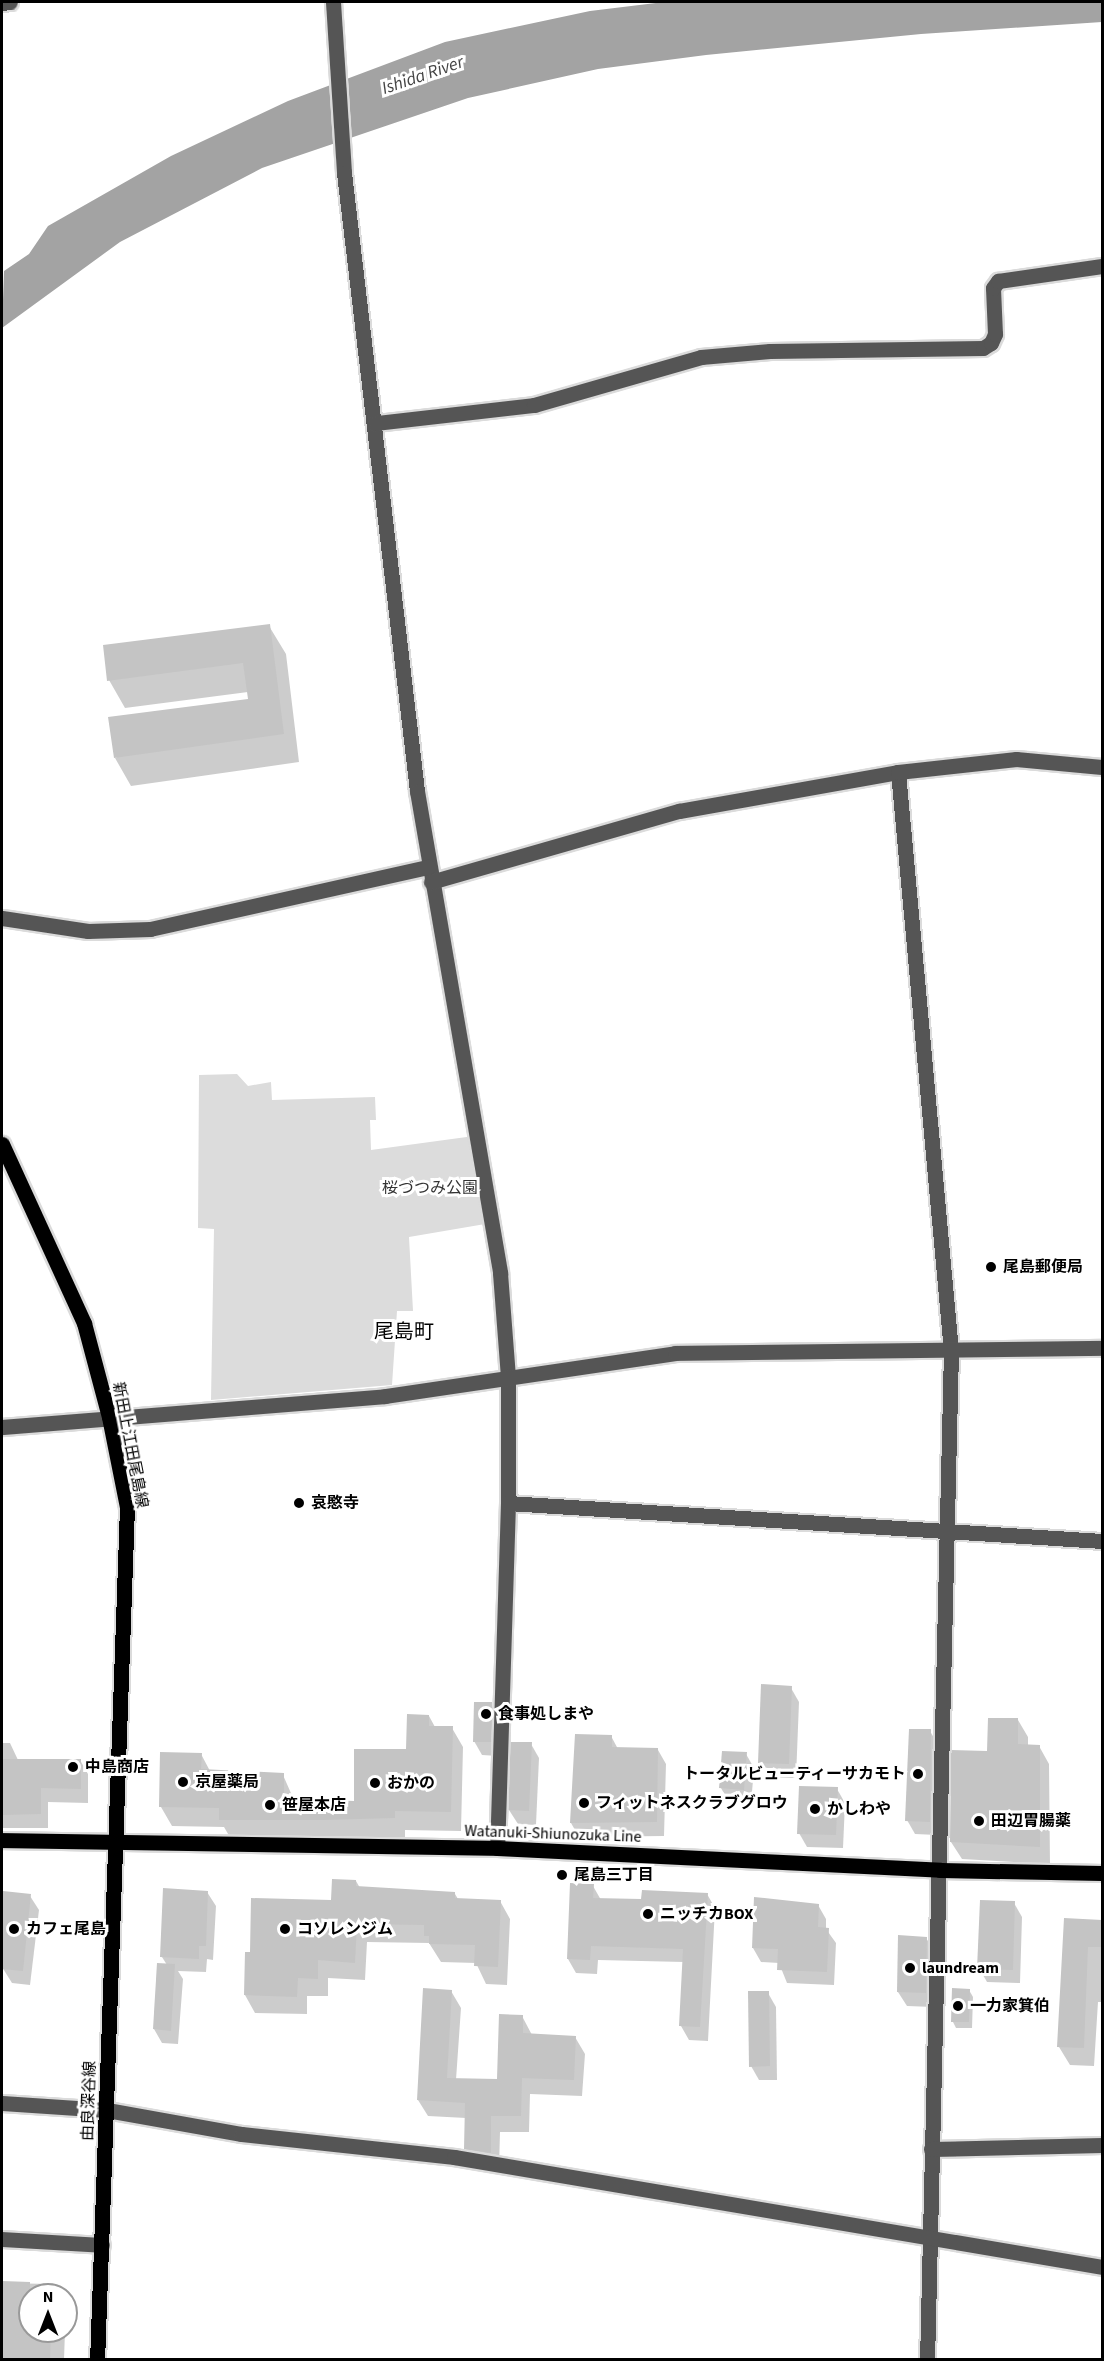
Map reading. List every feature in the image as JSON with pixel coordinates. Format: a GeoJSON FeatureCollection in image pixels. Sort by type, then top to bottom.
{"type":"FeatureCollection","features":[{"type":"Feature","properties":{"kind":"main road","name":"新田上江田尾島線"},"geometry":{"type":"LineString","coordinates":[[2,1144],[84,1323],[109,1417],[127,1507],[117,1845]]}},
{"type":"Feature","properties":{"kind":"main road","name":"Watanuki-Shiunozuka Line"},"geometry":{"type":"LineString","coordinates":[[2,1840],[117,1845],[497,1848],[940,1870],[1102,1873]]}},
{"type":"Feature","properties":{"kind":"main road","name":"由良深谷線"},"geometry":{"type":"LineString","coordinates":[[97,2360],[117,1845]]}},
{"type":"Feature","properties":{"kind":"street"},"geometry":{"type":"LineString","coordinates":[[2,3],[10,2]]}},
{"type":"Feature","properties":{"kind":"street"},"geometry":{"type":"LineString","coordinates":[[333,2],[344,173],[429,875],[500,1273],[508,1376],[508,1503],[497,1848]]}},
{"type":"Feature","properties":{"kind":"street"},"geometry":{"type":"LineString","coordinates":[[376,423],[513,409],[701,357],[770,351],[982,348],[992,344],[995,334],[993,288],[998,281],[1102,266]]}},
{"type":"Feature","properties":{"kind":"street"},"geometry":{"type":"LineString","coordinates":[[2,918],[88,931],[150,929],[429,875],[679,812],[898,772],[1016,759],[1102,767]]}},
{"type":"Feature","properties":{"kind":"street"},"geometry":{"type":"LineString","coordinates":[[898,772],[951,1351],[927,2360]]}},
{"type":"Feature","properties":{"kind":"street"},"geometry":{"type":"LineString","coordinates":[[2,1427],[385,1396],[675,1353],[1102,1348]]}},
{"type":"Feature","properties":{"kind":"street"},"geometry":{"type":"LineString","coordinates":[[508,1503],[948,1534],[1102,1541]]}},
{"type":"Feature","properties":{"kind":"street"},"geometry":{"type":"LineString","coordinates":[[2,2103],[107,2110],[242,2134],[453,2157],[1102,2267]]}},
{"type":"Feature","properties":{"kind":"street"},"geometry":{"type":"LineString","coordinates":[[931,2149],[1102,2145]]}},
{"type":"Feature","properties":{"kind":"street"},"geometry":{"type":"LineString","coordinates":[[2,2239],[102,2245]]}},
{"type":"Feature","properties":{"kind":"green space","name":"桜づつみ公園"},"geometry":{"type":"Polygon","coordinates":[[[237,1074],[248,1086],[271,1082],[272,1100],[375,1097],[376,1120],[370,1120],[371,1150],[474,1136],[491,1223],[409,1237],[413,1311],[397,1311],[392,1385],[211,1400],[214,1229],[198,1228],[199,1075],[237,1074]]]}},
{"type":"Feature","properties":{"kind":"water","name":"Ishida River"},"geometry":{"type":"Polygon","coordinates":[[[664,2],[1102,2],[1102,22],[921,34],[706,55],[598,69],[468,98],[262,168],[120,242],[2,328],[4,271],[29,254],[48,226],[171,156],[288,101],[445,42],[590,11],[664,2]]]}},
{"type":"Feature","properties":{"kind":"building"},"geometry":{"type":"Polygon","coordinates":[[[270,624],[284,734],[114,758],[108,717],[248,699],[243,663],[107,681],[103,645],[270,624]]]}},
{"type":"Feature","properties":{"kind":"building"},"geometry":{"type":"Polygon","coordinates":[[[761,1684],[792,1686],[789,1764],[758,1763],[761,1684]]]}},
{"type":"Feature","properties":{"kind":"building"},"geometry":{"type":"Polygon","coordinates":[[[474,1702],[492,1702],[491,1742],[473,1742],[474,1702]]]}},
{"type":"Feature","properties":{"kind":"building"},"geometry":{"type":"Polygon","coordinates":[[[407,1714],[429,1715],[429,1726],[453,1726],[451,1812],[395,1811],[395,1818],[219,1820],[219,1808],[159,1807],[160,1752],[202,1753],[201,1769],[284,1773],[284,1798],[354,1801],[354,1749],[406,1749],[407,1714]]]}},
{"type":"Feature","properties":{"kind":"building"},"geometry":{"type":"Polygon","coordinates":[[[988,1718],[1018,1718],[1018,1744],[1040,1745],[1040,1847],[950,1842],[951,1750],[987,1751],[988,1718]]]}},
{"type":"Feature","properties":{"kind":"building"},"geometry":{"type":"Polygon","coordinates":[[[909,1729],[931,1729],[930,1822],[905,1821],[909,1729]]]}},
{"type":"Feature","properties":{"kind":"building"},"geometry":{"type":"Polygon","coordinates":[[[575,1734],[612,1735],[612,1747],[658,1748],[657,1822],[570,1823],[575,1734]]]}},
{"type":"Feature","properties":{"kind":"building"},"geometry":{"type":"Polygon","coordinates":[[[510,1742],[532,1742],[529,1811],[508,1810],[510,1742]]]}},
{"type":"Feature","properties":{"kind":"building"},"geometry":{"type":"Polygon","coordinates":[[[722,1751],[747,1752],[744,1790],[719,1788],[722,1751]]]}},
{"type":"Feature","properties":{"kind":"building"},"geometry":{"type":"Polygon","coordinates":[[[2,1759],[81,1759],[81,1789],[41,1788],[41,1814],[2,1815],[2,1759]]]}},
{"type":"Feature","properties":{"kind":"building"},"geometry":{"type":"Polygon","coordinates":[[[799,1786],[838,1787],[836,1835],[797,1834],[799,1786]]]}},
{"type":"Feature","properties":{"kind":"building"},"geometry":{"type":"Polygon","coordinates":[[[332,1879],[356,1880],[356,1886],[455,1892],[455,1898],[501,1900],[498,1967],[474,1966],[475,1945],[429,1944],[429,1936],[424,1936],[424,1925],[357,1924],[355,1963],[318,1960],[318,1979],[298,1978],[297,1997],[244,1995],[245,1952],[250,1952],[251,1898],[331,1900],[332,1879]]]}},
{"type":"Feature","properties":{"kind":"building"},"geometry":{"type":"Polygon","coordinates":[[[570,1883],[594,1884],[593,1898],[641,1899],[642,1890],[708,1893],[700,2027],[679,2026],[683,1949],[591,1946],[590,1960],[567,1959],[570,1883]]]}},
{"type":"Feature","properties":{"kind":"building"},"geometry":{"type":"Polygon","coordinates":[[[163,1888],[208,1891],[206,1946],[199,1946],[199,1959],[160,1957],[163,1888]]]}},
{"type":"Feature","properties":{"kind":"building"},"geometry":{"type":"Polygon","coordinates":[[[3,1891],[31,1894],[23,1971],[2,1969],[3,1891]]]}},
{"type":"Feature","properties":{"kind":"building"},"geometry":{"type":"Polygon","coordinates":[[[754,1897],[819,1904],[818,1927],[829,1928],[827,1972],[777,1970],[778,1949],[752,1948],[754,1897]]]}},
{"type":"Feature","properties":{"kind":"building"},"geometry":{"type":"Polygon","coordinates":[[[980,1900],[1015,1901],[1013,1970],[977,1969],[980,1900]]]}},
{"type":"Feature","properties":{"kind":"building"},"geometry":{"type":"Polygon","coordinates":[[[1064,1918],[1102,1920],[1102,1947],[1088,1947],[1084,2048],[1057,2047],[1064,1918]]]}},
{"type":"Feature","properties":{"kind":"building"},"geometry":{"type":"Polygon","coordinates":[[[898,1935],[927,1937],[926,1993],[897,1992],[898,1935]]]}},
{"type":"Feature","properties":{"kind":"building"},"geometry":{"type":"Polygon","coordinates":[[[157,1963],[175,1964],[171,2031],[153,2029],[157,1963]]]}},
{"type":"Feature","properties":{"kind":"building"},"geometry":{"type":"Polygon","coordinates":[[[423,1988],[452,1990],[447,2078],[497,2079],[499,2014],[523,2015],[523,2033],[576,2036],[574,2080],[522,2078],[521,2116],[491,2116],[491,2153],[464,2149],[465,2103],[417,2100],[423,1988]]]}},
{"type":"Feature","properties":{"kind":"building"},"geometry":{"type":"Polygon","coordinates":[[[952,1988],[970,1989],[969,2022],[951,2022],[952,1988]]]}},
{"type":"Feature","properties":{"kind":"building"},"geometry":{"type":"Polygon","coordinates":[[[748,1991],[769,1991],[770,2066],[749,2067],[748,1991]]]}},
{"type":"Feature","properties":{"kind":"building"},"geometry":{"type":"Polygon","coordinates":[[[2,2281],[30,2282],[18,2283],[18,2343],[51,2343],[50,2360],[2,2360],[2,2281]]]}},
{"type":"Feature","properties":{"kind":"place","name":"尾島郵便局"},"geometry":{"type":"Point","coordinates":[991,1267]}},
{"type":"Feature","properties":{"kind":"place","name":"哀愍寺"},"geometry":{"type":"Point","coordinates":[299,1503]}},
{"type":"Feature","properties":{"kind":"place","name":"食事処しまや"},"geometry":{"type":"Point","coordinates":[486,1714]}},
{"type":"Feature","properties":{"kind":"place","name":"中島商店"},"geometry":{"type":"Point","coordinates":[73,1767]}},
{"type":"Feature","properties":{"kind":"place","name":"トータルビューティーサカモト"},"geometry":{"type":"Point","coordinates":[918,1774]}},
{"type":"Feature","properties":{"kind":"place","name":"京屋薬局"},"geometry":{"type":"Point","coordinates":[183,1782]}},
{"type":"Feature","properties":{"kind":"place","name":"おかの"},"geometry":{"type":"Point","coordinates":[375,1783]}},
{"type":"Feature","properties":{"kind":"place","name":"フィットネスクラブグロウ"},"geometry":{"type":"Point","coordinates":[584,1803]}},
{"type":"Feature","properties":{"kind":"place","name":"笹屋本店"},"geometry":{"type":"Point","coordinates":[270,1805]}},
{"type":"Feature","properties":{"kind":"place","name":"かしわや"},"geometry":{"type":"Point","coordinates":[815,1809]}},
{"type":"Feature","properties":{"kind":"place","name":"田辺胃腸薬"},"geometry":{"type":"Point","coordinates":[979,1821]}},
{"type":"Feature","properties":{"kind":"place","name":"尾島三丁目"},"geometry":{"type":"Point","coordinates":[562,1875]}},
{"type":"Feature","properties":{"kind":"place","name":"ニッチカBOX"},"geometry":{"type":"Point","coordinates":[648,1914]}},
{"type":"Feature","properties":{"kind":"place","name":"カフェ尾島"},"geometry":{"type":"Point","coordinates":[14,1929]}},
{"type":"Feature","properties":{"kind":"place","name":"コソレンジム"},"geometry":{"type":"Point","coordinates":[285,1929]}},
{"type":"Feature","properties":{"kind":"place","name":"laundream"},"geometry":{"type":"Point","coordinates":[910,1968]}},
{"type":"Feature","properties":{"kind":"place","name":"一力家箕伯"},"geometry":{"type":"Point","coordinates":[958,2006]}},
{"type":"Feature","properties":{"kind":"district","name":"尾島町"},"geometry":{"type":"Point","coordinates":[404,1332]}}]}
